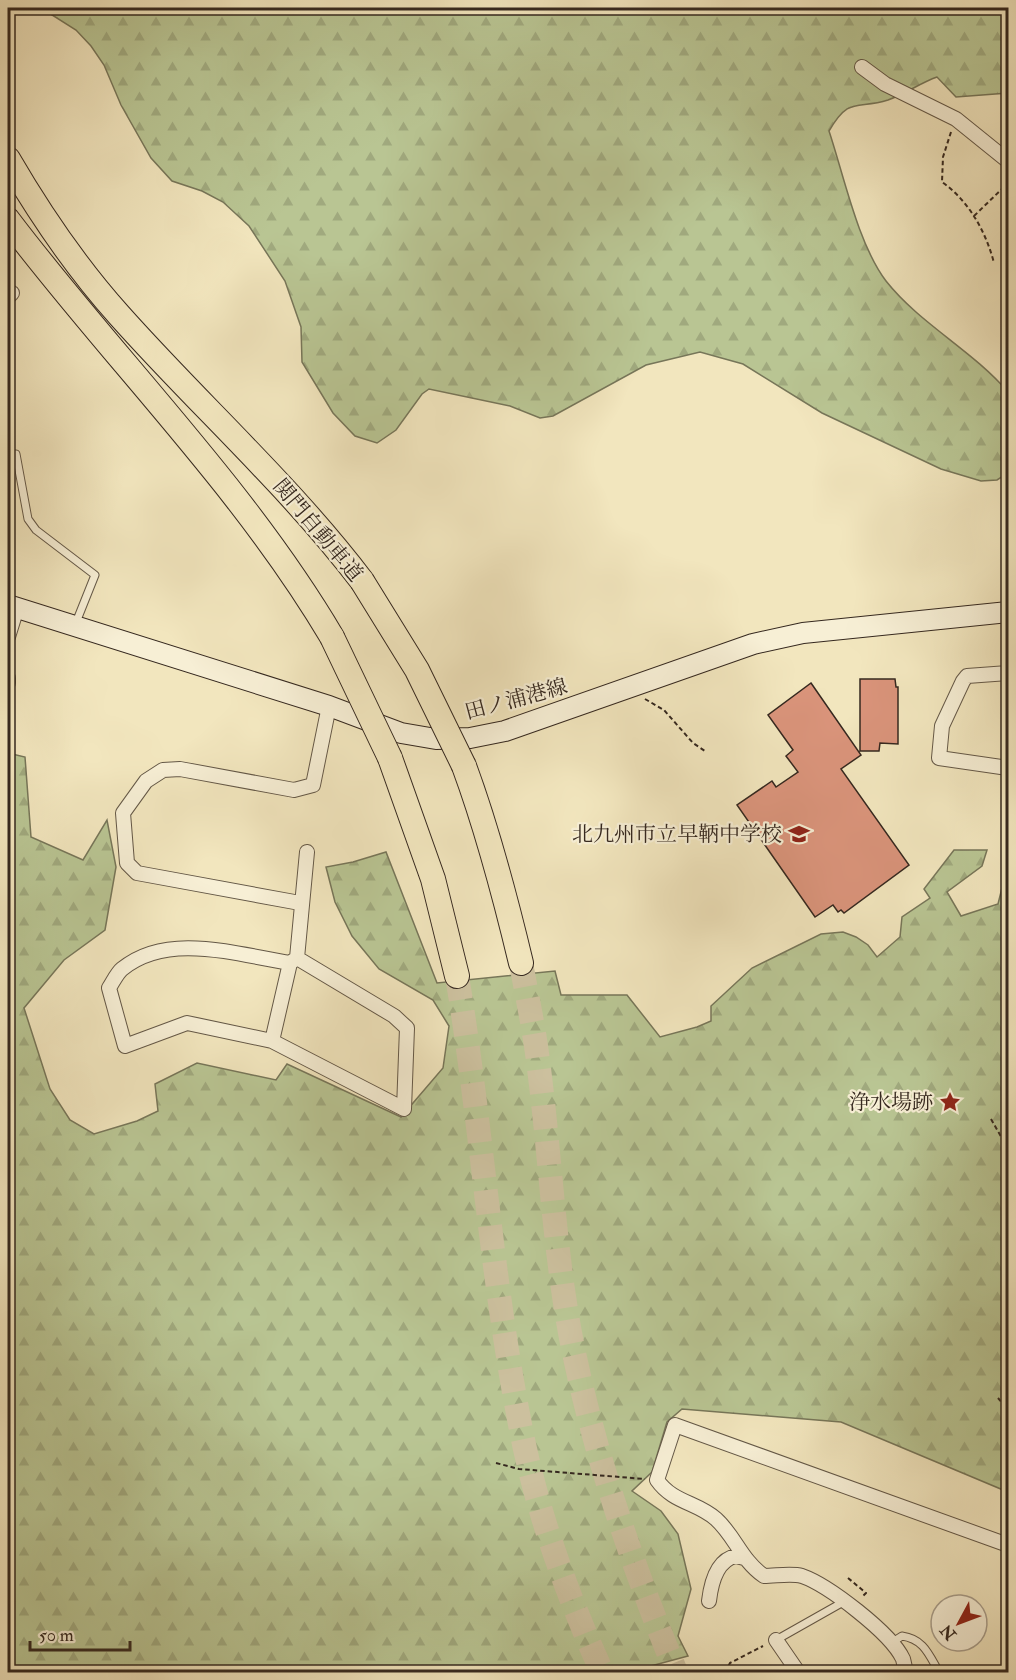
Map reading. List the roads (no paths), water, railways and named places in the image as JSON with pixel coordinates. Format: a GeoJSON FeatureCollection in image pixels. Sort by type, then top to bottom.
{"type":"FeatureCollection","features":[{"type":"Feature","properties":{"kind":"highway","name":"関門自動車道"},"geometry":{"type":"LineString","coordinates":[[8,159],[32,201],[75,262],[118,314],[282,485],[326,534],[362,581],[417,670],[464,766],[498,867],[521,963]]}},
{"type":"Feature","properties":{"kind":"highway","name":"関門自動車道"},"geometry":{"type":"LineString","coordinates":[[8,220],[65,296],[262,531],[299,581],[332,637],[390,758],[433,879],[457,976]]}},
{"type":"Feature","properties":{"kind":"main road","name":"田ノ浦港線"},"geometry":{"type":"LineString","coordinates":[[12,607],[329,706],[401,733],[436,739],[470,738],[505,731],[753,644],[803,633],[1008,612]]}},
{"type":"Feature","properties":{"kind":"street"},"geometry":{"type":"LineString","coordinates":[[862,67],[885,84],[956,119],[1008,161]]}},
{"type":"Feature","properties":{"kind":"street"},"geometry":{"type":"LineString","coordinates":[[8,637],[12,607]]}},
{"type":"Feature","properties":{"kind":"street"},"geometry":{"type":"LineString","coordinates":[[1008,673],[967,676],[942,726],[939,758],[1008,768]]}},
{"type":"Feature","properties":{"kind":"street"},"geometry":{"type":"LineString","coordinates":[[8,678],[8,683]]}},
{"type":"Feature","properties":{"kind":"street"},"geometry":{"type":"LineString","coordinates":[[300,903],[137,873],[127,863],[123,813],[146,781],[163,770],[180,770],[294,790],[313,785],[329,706]]}},
{"type":"Feature","properties":{"kind":"street"},"geometry":{"type":"LineString","coordinates":[[272,1041],[294,961],[307,852]]}},
{"type":"Feature","properties":{"kind":"street"},"geometry":{"type":"LineString","coordinates":[[189,947],[294,961],[394,1016],[407,1028],[404,1109],[272,1041],[187,1023],[125,1046],[109,988],[121,969],[151,952],[189,947]]}},
{"type":"Feature","properties":{"kind":"street"},"geometry":{"type":"LineString","coordinates":[[906,1672],[903,1659],[891,1643],[849,1604],[824,1587],[800,1576],[764,1576],[744,1558],[715,1518],[666,1493],[657,1480],[675,1425],[1008,1545]]}},
{"type":"Feature","properties":{"kind":"street"},"geometry":{"type":"LineString","coordinates":[[709,1601],[711,1582],[724,1562],[736,1556],[744,1558]]}},
{"type":"Feature","properties":{"kind":"street"},"geometry":{"type":"LineString","coordinates":[[776,1640],[798,1672]]}},
{"type":"Feature","properties":{"kind":"lane"},"geometry":{"type":"LineString","coordinates":[[15,454],[28,519],[36,530],[95,575],[75,627]]}},
{"type":"Feature","properties":{"kind":"lane"},"geometry":{"type":"LineString","coordinates":[[776,1640],[849,1604]]}},
{"type":"Feature","properties":{"kind":"lane"},"geometry":{"type":"LineString","coordinates":[[891,1643],[903,1636],[915,1638],[924,1645],[939,1672]]}},
{"type":"Feature","properties":{"kind":"tunnel"},"geometry":{"type":"LineString","coordinates":[[521,963],[536,1049],[557,1244],[574,1353],[605,1475],[676,1672]]}},
{"type":"Feature","properties":{"kind":"tunnel"},"geometry":{"type":"LineString","coordinates":[[457,976],[504,1331],[525,1449],[558,1563],[602,1672]]}},
{"type":"Feature","properties":{"kind":"place","name":"北九州市立早鞆中学校"},"geometry":{"type":"Point","coordinates":[799,834]}},
{"type":"Feature","properties":{"kind":"place","name":"浄水場跡"},"geometry":{"type":"Point","coordinates":[950,1102]}}]}
